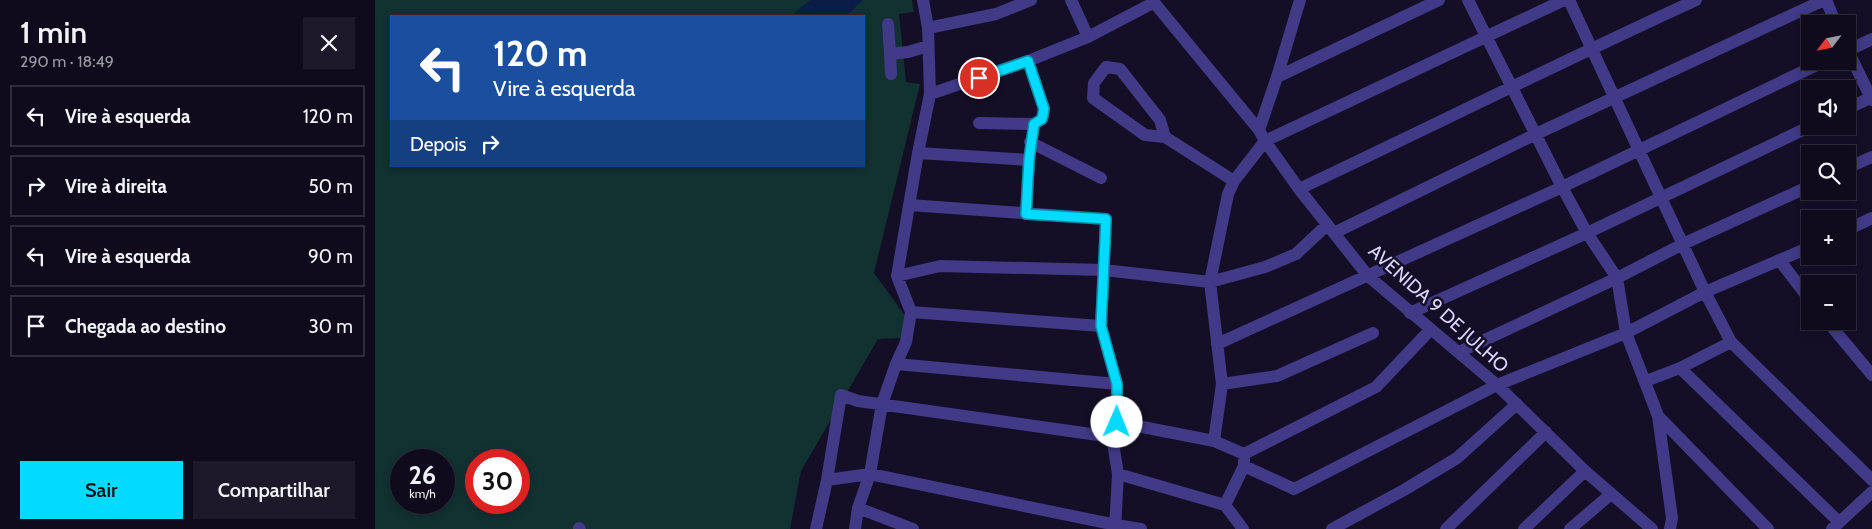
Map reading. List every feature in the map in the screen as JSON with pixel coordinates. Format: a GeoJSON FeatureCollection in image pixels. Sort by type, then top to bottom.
{"type":"FeatureCollection","features":[{"type":"Feature","properties":{"kind":"street"},"geometry":{"type":"LineString","coordinates":[[855,529],[858,508],[869,474],[882,404],[905,342],[911,312],[897,276],[930,94],[928,28],[923,0]]}},
{"type":"Feature","properties":{"kind":"street"},"geometry":{"type":"LineString","coordinates":[[928,28],[996,14],[1031,0]]}},
{"type":"Feature","properties":{"kind":"street"},"geometry":{"type":"LineString","coordinates":[[1071,0],[1088,37]]}},
{"type":"Feature","properties":{"kind":"street"},"geometry":{"type":"LineString","coordinates":[[1214,441],[1222,384],[1211,282],[1228,194],[1262,136],[1277,77],[1301,0]]}},
{"type":"Feature","properties":{"kind":"street"},"geometry":{"type":"LineString","coordinates":[[1277,77],[1439,0]]}},
{"type":"Feature","properties":{"kind":"street"},"geometry":{"type":"LineString","coordinates":[[1468,0],[1561,187],[1587,233],[1617,278],[1626,333],[1658,416],[1672,518],[1670,529]]}},
{"type":"Feature","properties":{"kind":"street"},"geometry":{"type":"LineString","coordinates":[[1262,136],[1486,37],[1564,0]]}},
{"type":"Feature","properties":{"kind":"street"},"geometry":{"type":"LineString","coordinates":[[1569,0],[1705,292],[1731,342],[1872,480]]}},
{"type":"Feature","properties":{"kind":"street"},"geometry":{"type":"LineString","coordinates":[[1299,189],[1511,89],[1591,48],[1696,0]]}},
{"type":"Feature","properties":{"kind":"street"},"geometry":{"type":"LineString","coordinates":[[897,276],[940,266],[1104,270],[1211,282],[1265,267],[1296,254],[1331,229],[1825,0],[1832,15]]}},
{"type":"Feature","properties":{"kind":"street"},"geometry":{"type":"LineString","coordinates":[[930,94],[1028,61],[1088,37],[1153,1]]}},
{"type":"Feature","properties":{"kind":"street","name":"AVENIDA 9 DE JULHO"},"geometry":{"type":"LineString","coordinates":[[1153,1],[1262,136],[1299,189],[1368,276],[1497,385],[1585,471],[1649,528]]}},
{"type":"Feature","properties":{"kind":"street"},"geometry":{"type":"LineString","coordinates":[[888,24],[891,74]]}},
{"type":"Feature","properties":{"kind":"street"},"geometry":{"type":"LineString","coordinates":[[1856,46],[1872,39]]}},
{"type":"Feature","properties":{"kind":"street"},"geometry":{"type":"LineString","coordinates":[[890,54],[908,52],[928,46]]}},
{"type":"Feature","properties":{"kind":"street"},"geometry":{"type":"LineString","coordinates":[[979,123],[1034,124],[1042,119],[1044,109],[1028,61]]}},
{"type":"Feature","properties":{"kind":"street"},"geometry":{"type":"LineString","coordinates":[[1856,66],[1872,98],[1856,105]]}},
{"type":"Feature","properties":{"kind":"street"},"geometry":{"type":"LineString","coordinates":[[1165,137],[1159,120],[1120,69],[1107,67],[1094,83],[1093,98],[1145,135],[1165,137],[1234,181]]}},
{"type":"Feature","properties":{"kind":"street"},"geometry":{"type":"LineString","coordinates":[[1217,344],[1561,187],[1806,70]]}},
{"type":"Feature","properties":{"kind":"street"},"geometry":{"type":"LineString","coordinates":[[1026,214],[1030,142],[1034,124]]}},
{"type":"Feature","properties":{"kind":"street"},"geometry":{"type":"LineString","coordinates":[[1410,312],[1587,233],[1801,131]]}},
{"type":"Feature","properties":{"kind":"street"},"geometry":{"type":"LineString","coordinates":[[1030,142],[1101,178]]}},
{"type":"Feature","properties":{"kind":"street"},"geometry":{"type":"LineString","coordinates":[[918,153],[1029,160]]}},
{"type":"Feature","properties":{"kind":"street"},"geometry":{"type":"LineString","coordinates":[[1856,164],[1872,157]]}},
{"type":"Feature","properties":{"kind":"street"},"geometry":{"type":"LineString","coordinates":[[1459,352],[1617,278],[1683,244],[1801,190]]}},
{"type":"Feature","properties":{"kind":"street"},"geometry":{"type":"LineString","coordinates":[[909,205],[1106,219],[1101,326],[1117,384],[1117,422],[1112,437],[1118,474],[1115,527]]}},
{"type":"Feature","properties":{"kind":"street"},"geometry":{"type":"LineString","coordinates":[[1856,226],[1872,218]]}},
{"type":"Feature","properties":{"kind":"street"},"geometry":{"type":"LineString","coordinates":[[1117,422],[1214,441],[1294,489],[1497,385],[1626,333],[1705,292],[1780,262],[1801,252]]}},
{"type":"Feature","properties":{"kind":"street"},"geometry":{"type":"LineString","coordinates":[[1780,262],[1801,289]]}},
{"type":"Feature","properties":{"kind":"street"},"geometry":{"type":"LineString","coordinates":[[911,312],[1101,326]]}},
{"type":"Feature","properties":{"kind":"street"},"geometry":{"type":"LineString","coordinates":[[1225,505],[1244,460],[1376,387],[1431,329]]}},
{"type":"Feature","properties":{"kind":"street"},"geometry":{"type":"LineString","coordinates":[[1835,330],[1872,374]]}},
{"type":"Feature","properties":{"kind":"street"},"geometry":{"type":"LineString","coordinates":[[1222,384],[1277,376],[1373,333]]}},
{"type":"Feature","properties":{"kind":"street"},"geometry":{"type":"LineString","coordinates":[[1646,381],[1680,368],[1731,342]]}},
{"type":"Feature","properties":{"kind":"street"},"geometry":{"type":"LineString","coordinates":[[896,364],[1117,384]]}},
{"type":"Feature","properties":{"kind":"street"},"geometry":{"type":"LineString","coordinates":[[1680,368],[1835,526],[1872,492]]}},
{"type":"Feature","properties":{"kind":"street"},"geometry":{"type":"LineString","coordinates":[[816,529],[827,480],[841,396],[858,401],[1112,437]]}},
{"type":"Feature","properties":{"kind":"street"},"geometry":{"type":"LineString","coordinates":[[1333,529],[1457,458],[1517,404]]}},
{"type":"Feature","properties":{"kind":"street"},"geometry":{"type":"LineString","coordinates":[[1658,416],[1768,529]]}},
{"type":"Feature","properties":{"kind":"street"},"geometry":{"type":"LineString","coordinates":[[1446,529],[1547,432]]}},
{"type":"Feature","properties":{"kind":"street"},"geometry":{"type":"LineString","coordinates":[[1524,529],[1585,471]]}},
{"type":"Feature","properties":{"kind":"street"},"geometry":{"type":"LineString","coordinates":[[827,480],[869,474],[1115,527],[1141,529]]}},
{"type":"Feature","properties":{"kind":"street"},"geometry":{"type":"LineString","coordinates":[[1118,474],[1225,505],[1243,529]]}},
{"type":"Feature","properties":{"kind":"street"},"geometry":{"type":"LineString","coordinates":[[1571,529],[1611,494]]}},
{"type":"Feature","properties":{"kind":"street"},"geometry":{"type":"LineString","coordinates":[[858,508],[913,529]]}},
{"type":"Feature","properties":{"kind":"green space"},"geometry":{"type":"Polygon","coordinates":[[[375,0],[912,0],[914,12],[899,14],[906,82],[920,84],[874,273],[906,317],[902,338],[878,339],[801,471],[790,529],[375,529],[375,0]]]}},
{"type":"Feature","properties":{"kind":"water"},"geometry":{"type":"Polygon","coordinates":[[[810,0],[863,0],[847,15],[792,15],[810,0]]]}},
{"type":"Feature","properties":{"kind":"route"},"geometry":{"type":"LineString","coordinates":[[979,78],[1028,61],[1044,109],[1042,119],[1034,124],[1030,142],[1026,214],[1106,219],[1101,326],[1117,384],[1117,422]]}}]}
